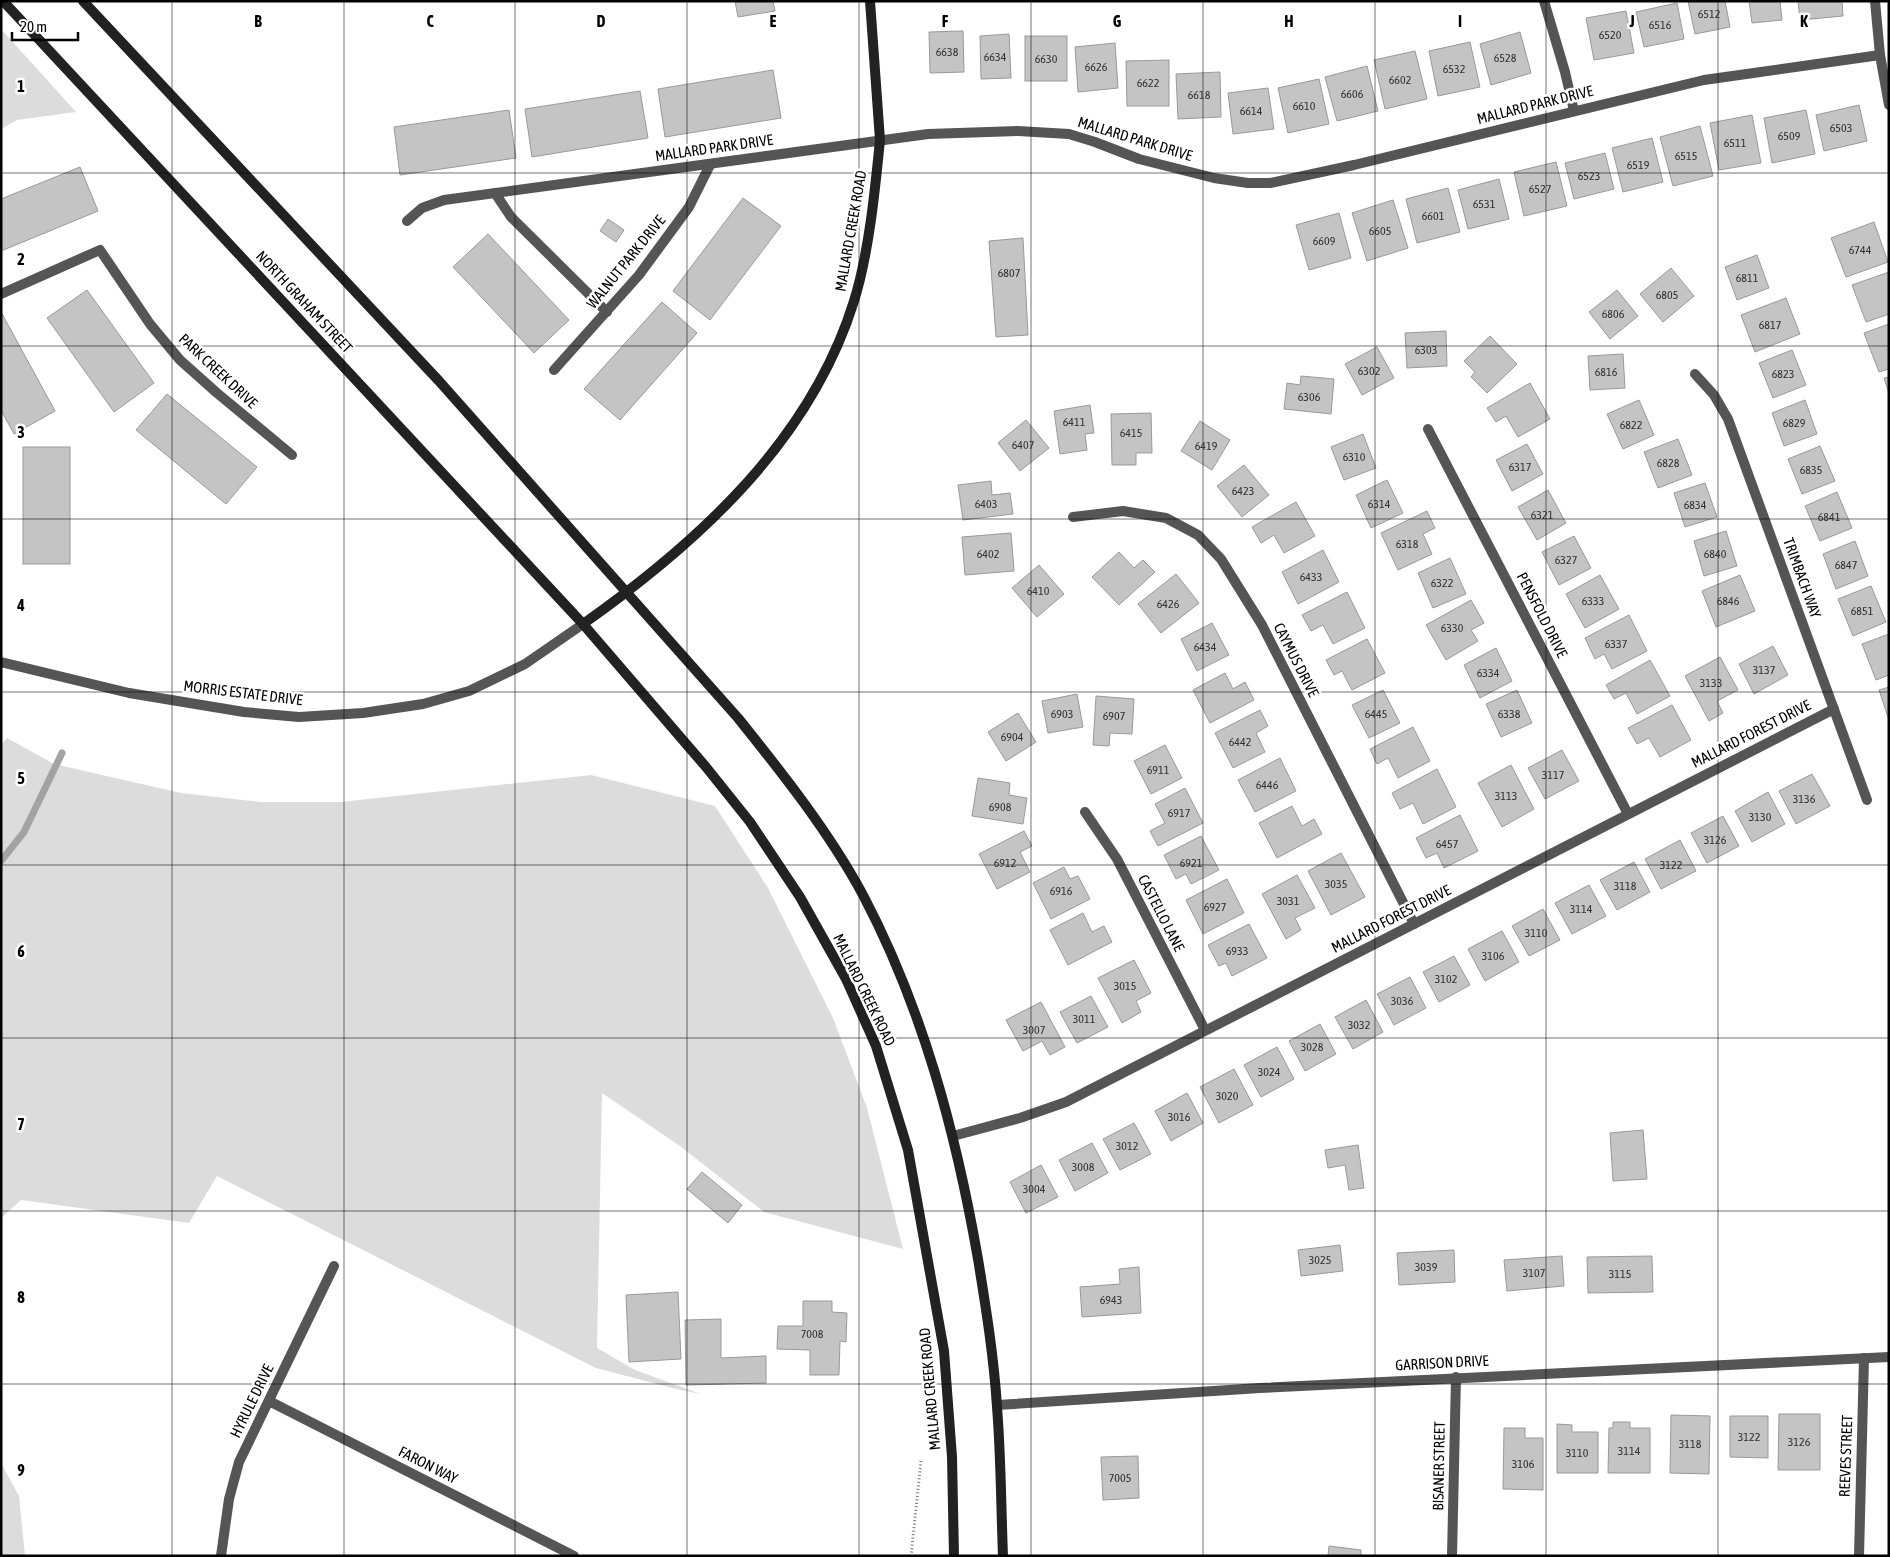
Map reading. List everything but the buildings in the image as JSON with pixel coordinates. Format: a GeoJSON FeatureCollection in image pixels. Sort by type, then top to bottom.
{"type":"FeatureCollection","features":[{"type":"Feature","properties":{"kind":"main road","name":"NORTH GRAHAM STREET"},"geometry":{"type":"LineString","coordinates":[[3,1],[583,624]]}},
{"type":"Feature","properties":{"kind":"main road"},"geometry":{"type":"LineString","coordinates":[[83,1],[438,381],[738,718],[771,759],[821,828],[862,894],[892,954],[912,1002],[929,1051],[953,1136],[970,1213],[986,1311],[997,1405],[1003,1556]]}},
{"type":"Feature","properties":{"kind":"main road","name":"MALLARD CREEK ROAD"},"geometry":{"type":"LineString","coordinates":[[870,1],[880,140],[864,258],[854,300],[843,333],[823,376],[799,417],[749,482],[713,517],[627,593],[583,624],[706,767],[750,822],[805,906],[846,979],[876,1046],[908,1150],[944,1351],[952,1457],[954,1556]]}},
{"type":"Feature","properties":{"kind":"street"},"geometry":{"type":"LineString","coordinates":[[1544,1],[1566,72],[1574,111]]}},
{"type":"Feature","properties":{"kind":"street"},"geometry":{"type":"LineString","coordinates":[[1876,1],[1880,55],[1889,105]]}},
{"type":"Feature","properties":{"kind":"street","name":"MALLARD PARK DRIVE"},"geometry":{"type":"LineString","coordinates":[[407,221],[422,208],[444,200],[928,134],[1018,131],[1069,134],[1139,159],[1214,178],[1248,184],[1270,183],[1364,163],[1704,80],[1880,55]]}},
{"type":"Feature","properties":{"kind":"street","name":"WALNUT PARK DRIVE"},"geometry":{"type":"LineString","coordinates":[[554,370],[639,275],[689,207],[710,165]]}},
{"type":"Feature","properties":{"kind":"street"},"geometry":{"type":"LineString","coordinates":[[496,193],[511,217],[607,312]]}},
{"type":"Feature","properties":{"kind":"street","name":"PARK CREEK DRIVE"},"geometry":{"type":"LineString","coordinates":[[1,294],[100,250],[150,324],[180,360],[292,455]]}},
{"type":"Feature","properties":{"kind":"street","name":"TRIMBACH WAY"},"geometry":{"type":"LineString","coordinates":[[1695,374],[1714,395],[1728,419],[1867,800]]}},
{"type":"Feature","properties":{"kind":"street","name":"PENSFOLD DRIVE"},"geometry":{"type":"LineString","coordinates":[[1428,429],[1628,814]]}},
{"type":"Feature","properties":{"kind":"street","name":"CAYMUS DRIVE"},"geometry":{"type":"LineString","coordinates":[[1073,517],[1123,511],[1166,518],[1198,535],[1221,559],[1262,625],[1414,924]]}},
{"type":"Feature","properties":{"kind":"street","name":"MORRIS ESTATE DRIVE"},"geometry":{"type":"LineString","coordinates":[[1,662],[129,693],[244,712],[299,717],[363,713],[423,704],[469,690],[525,664],[583,624]]}},
{"type":"Feature","properties":{"kind":"street","name":"MALLARD FOREST DRIVE"},"geometry":{"type":"LineString","coordinates":[[953,1136],[1020,1118],[1066,1102],[1834,709]]}},
{"type":"Feature","properties":{"kind":"street","name":"CASTELLO LANE"},"geometry":{"type":"LineString","coordinates":[[1085,812],[1117,859],[1205,1030]]}},
{"type":"Feature","properties":{"kind":"street","name":"HYRULE DRIVE"},"geometry":{"type":"LineString","coordinates":[[222,1556],[229,1499],[239,1462],[334,1266]]}},
{"type":"Feature","properties":{"kind":"street","name":"GARRISON DRIVE"},"geometry":{"type":"LineString","coordinates":[[997,1405],[1456,1378],[1889,1357]]}},
{"type":"Feature","properties":{"kind":"street","name":"REEVES STREET"},"geometry":{"type":"LineString","coordinates":[[1859,1556],[1864,1358]]}},
{"type":"Feature","properties":{"kind":"street","name":"BISANER STREET"},"geometry":{"type":"LineString","coordinates":[[1452,1556],[1456,1378]]}},
{"type":"Feature","properties":{"kind":"street","name":"FARON WAY"},"geometry":{"type":"LineString","coordinates":[[269,1401],[562,1553],[574,1556]]}},
{"type":"Feature","properties":{"kind":"path"},"geometry":{"type":"LineString","coordinates":[[911,1556],[921,1461]]}},
{"type":"Feature","properties":{"kind":"shaded area"},"geometry":{"type":"Polygon","coordinates":[[[1,29],[76,112],[17,120],[1,129],[1,29]]]}},
{"type":"Feature","properties":{"kind":"shaded area"},"geometry":{"type":"Polygon","coordinates":[[[7,738],[54,764],[181,793],[261,802],[341,802],[591,775],[715,806],[768,888],[833,1018],[867,1108],[903,1249],[764,1212],[680,1146],[602,1093],[597,1348],[635,1370],[701,1394],[596,1368],[217,1176],[189,1223],[21,1200],[1,1218],[1,745],[7,738]]]}},
{"type":"Feature","properties":{"kind":"shaded area"},"geometry":{"type":"Polygon","coordinates":[[[1,1463],[19,1496],[25,1556],[1,1556],[1,1463]]]}},
{"type":"Feature","properties":{"kind":"waterway"},"geometry":{"type":"LineString","coordinates":[[1,861],[24,832],[62,753]]}}]}
